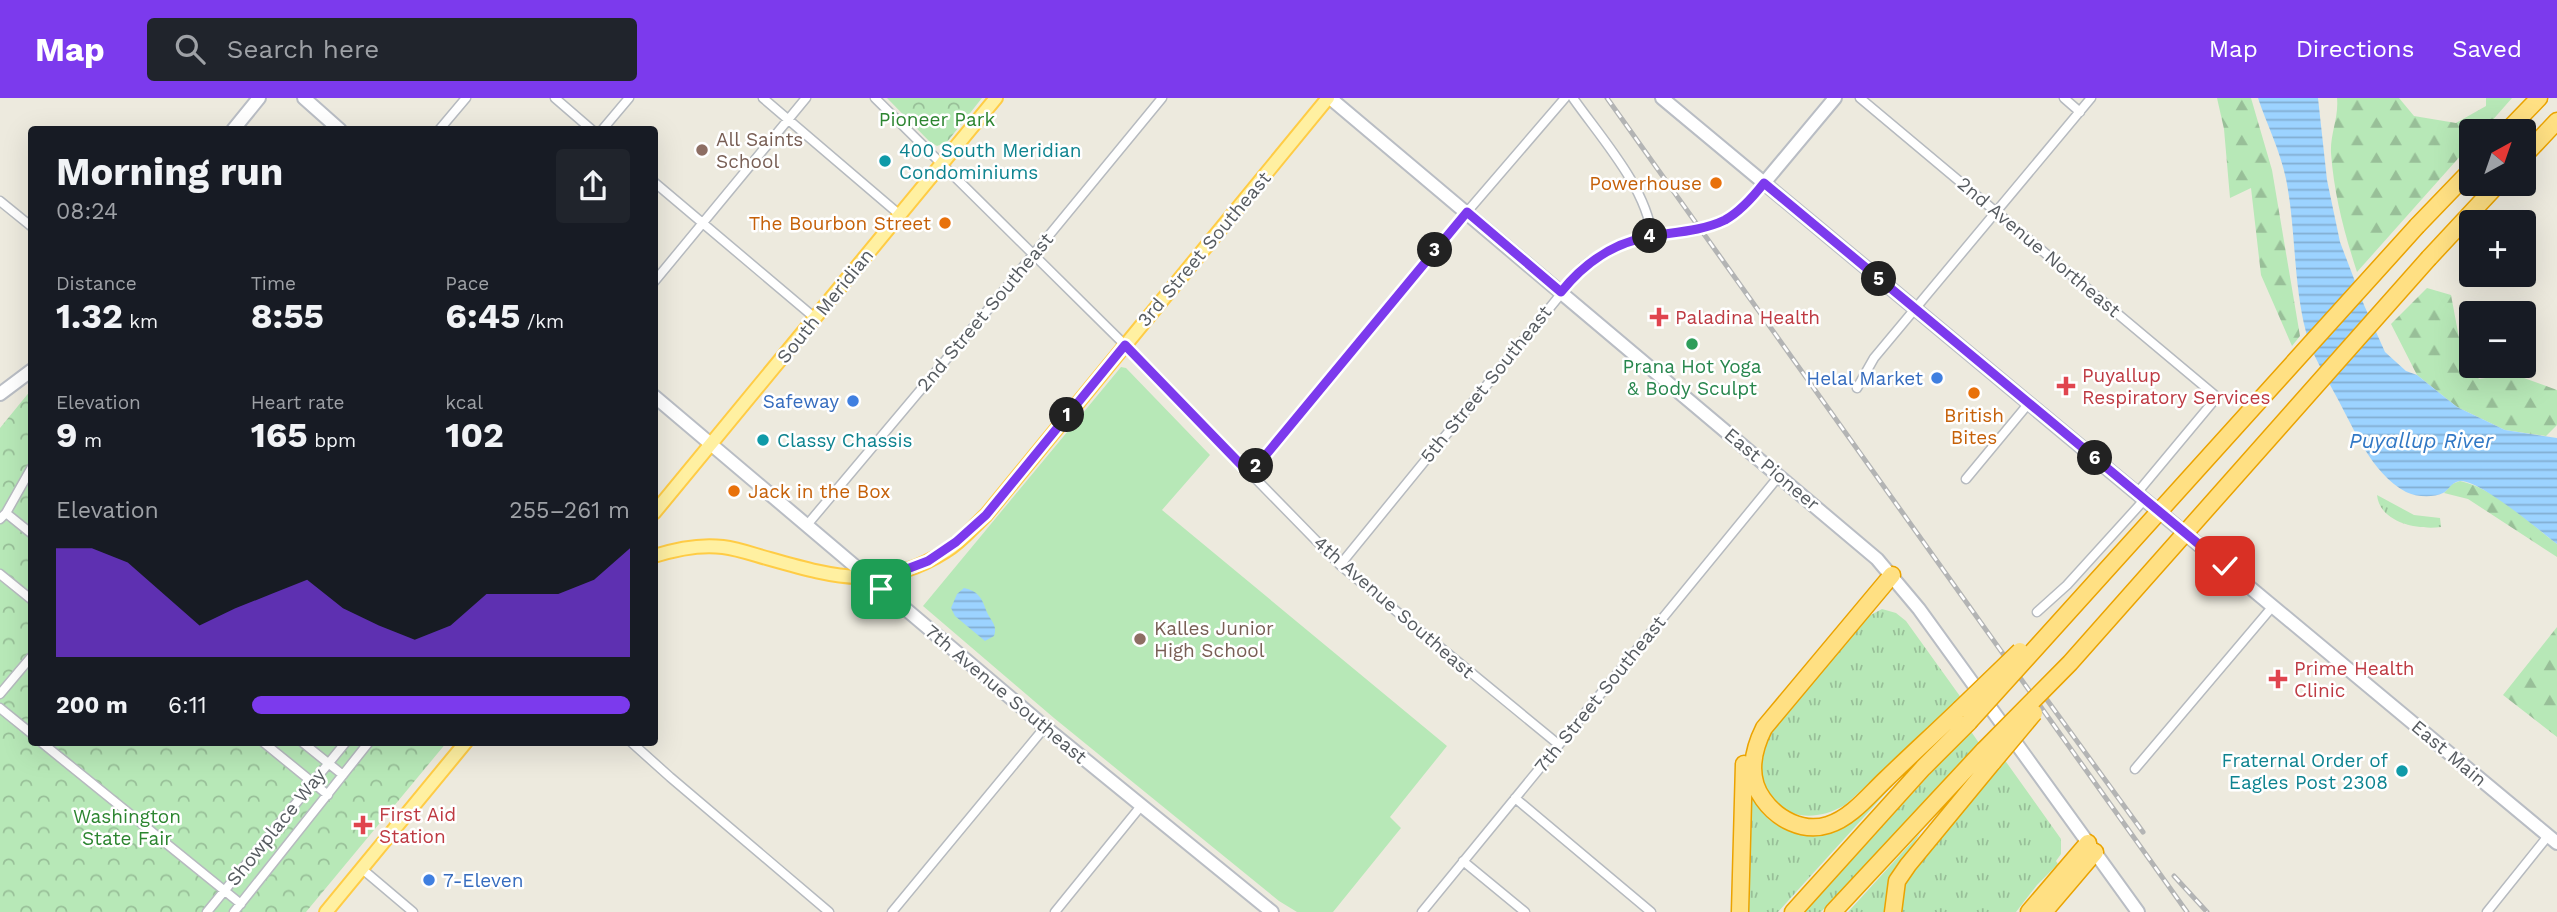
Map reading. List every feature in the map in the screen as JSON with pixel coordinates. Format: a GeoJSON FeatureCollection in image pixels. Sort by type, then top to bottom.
{"type":"FeatureCollection","features":[{"type":"Feature","properties":{"kind":"highway"},"geometry":{"type":"LineString","coordinates":[[2519,119],[2539,98]]}},
{"type":"Feature","properties":{"kind":"highway"},"geometry":{"type":"LineString","coordinates":[[2536,143],[2557,121]]}},
{"type":"Feature","properties":{"kind":"highway"},"geometry":{"type":"LineString","coordinates":[[1889,572],[1764,728],[1758,742],[1754,778],[1758,792],[1770,808],[1788,822],[1810,827],[1829,825],[1857,807],[1964,715],[2109,569],[2459,182]]}},
{"type":"Feature","properties":{"kind":"highway"},"geometry":{"type":"LineString","coordinates":[[1833,912],[1988,756],[2487,196]]}},
{"type":"Feature","properties":{"kind":"highway"},"geometry":{"type":"LineString","coordinates":[[1740,912],[1744,767],[1750,735],[1764,714],[1889,572]]}},
{"type":"Feature","properties":{"kind":"highway"},"geometry":{"type":"LineString","coordinates":[[1793,912],[1923,768],[1964,715]]}},
{"type":"Feature","properties":{"kind":"highway"},"geometry":{"type":"LineString","coordinates":[[1893,912],[1897,881],[1988,756]]}},
{"type":"Feature","properties":{"kind":"highway"},"geometry":{"type":"LineString","coordinates":[[2029,912],[2091,848]]}},
{"type":"Feature","properties":{"kind":"highway"},"geometry":{"type":"LineString","coordinates":[[2045,912],[2091,848]]}},
{"type":"Feature","properties":{"kind":"main road"},"geometry":{"type":"LineString","coordinates":[[236,126],[259,98]]}},
{"type":"Feature","properties":{"kind":"main road"},"geometry":{"type":"LineString","coordinates":[[304,98],[336,126]]}},
{"type":"Feature","properties":{"kind":"main road","name":"South Meridian"},"geometry":{"type":"LineString","coordinates":[[658,508],[996,98]]}},
{"type":"Feature","properties":{"kind":"main road","name":"East Pioneer"},"geometry":{"type":"LineString","coordinates":[[1329,98],[1779,476],[1889,572],[1919,609],[2138,912]]}},
{"type":"Feature","properties":{"kind":"main road","name":"3rd Street Southeast"},"geometry":{"type":"LineString","coordinates":[[658,555],[682,549],[722,547],[823,573],[869,579],[928,561],[956,542],[986,515],[1329,98]]}},
{"type":"Feature","properties":{"kind":"main road","name":"East Main"},"geometry":{"type":"LineString","coordinates":[[1662,98],[2553,840]]}},
{"type":"Feature","properties":{"kind":"main road"},"geometry":{"type":"LineString","coordinates":[[1764,183],[1835,98]]}},
{"type":"Feature","properties":{"kind":"main road"},"geometry":{"type":"LineString","coordinates":[[0,394],[28,373]]}},
{"type":"Feature","properties":{"kind":"main road","name":"7th Avenue Southeast"},"geometry":{"type":"LineString","coordinates":[[658,399],[1045,727],[1272,912]]}},
{"type":"Feature","properties":{"kind":"main road"},"geometry":{"type":"LineString","coordinates":[[326,912],[463,746]]}},
{"type":"Feature","properties":{"kind":"street"},"geometry":{"type":"LineString","coordinates":[[442,126],[466,98]]}},
{"type":"Feature","properties":{"kind":"street"},"geometry":{"type":"LineString","coordinates":[[555,98],[587,126]]}},
{"type":"Feature","properties":{"kind":"street"},"geometry":{"type":"LineString","coordinates":[[606,126],[629,98]]}},
{"type":"Feature","properties":{"kind":"street"},"geometry":{"type":"LineString","coordinates":[[763,98],[900,215]]}},
{"type":"Feature","properties":{"kind":"street"},"geometry":{"type":"LineString","coordinates":[[658,277],[806,98]]}},
{"type":"Feature","properties":{"kind":"street","name":"4th Avenue Southeast"},"geometry":{"type":"LineString","coordinates":[[875,98],[1125,345],[1340,565],[1558,744]]}},
{"type":"Feature","properties":{"kind":"street","name":"2nd Street Southeast"},"geometry":{"type":"LineString","coordinates":[[807,525],[1162,98]]}},
{"type":"Feature","properties":{"kind":"street"},"geometry":{"type":"LineString","coordinates":[[1250,474],[1565,98]]}},
{"type":"Feature","properties":{"kind":"street"},"geometry":{"type":"LineString","coordinates":[[1573,98],[1646,206],[1652,236]]}},
{"type":"Feature","properties":{"kind":"street","name":"2nd Avenue Northeast"},"geometry":{"type":"LineString","coordinates":[[1860,98],[2217,397],[2141,496]]}},
{"type":"Feature","properties":{"kind":"street"},"geometry":{"type":"LineString","coordinates":[[2064,98],[2080,112]]}},
{"type":"Feature","properties":{"kind":"street"},"geometry":{"type":"LineString","coordinates":[[1857,388],[1874,358],[2091,98]]}},
{"type":"Feature","properties":{"kind":"street","name":"5th Street Southeast"},"geometry":{"type":"LineString","coordinates":[[1340,565],[1577,272],[1615,247],[1652,236],[1700,228],[1723,220],[1739,210],[1764,183]]}},
{"type":"Feature","properties":{"kind":"street"},"geometry":{"type":"LineString","coordinates":[[658,185],[815,318]]}},
{"type":"Feature","properties":{"kind":"street"},"geometry":{"type":"LineString","coordinates":[[0,201],[28,224]]}},
{"type":"Feature","properties":{"kind":"street"},"geometry":{"type":"LineString","coordinates":[[1966,479],[2029,403]]}},
{"type":"Feature","properties":{"kind":"street"},"geometry":{"type":"LineString","coordinates":[[28,474],[3,516],[28,532]]}},
{"type":"Feature","properties":{"kind":"street","name":"7th Street Southeast"},"geometry":{"type":"LineString","coordinates":[[1422,912],[1779,476]]}},
{"type":"Feature","properties":{"kind":"street"},"geometry":{"type":"LineString","coordinates":[[2037,612],[2067,585],[2141,496]]}},
{"type":"Feature","properties":{"kind":"street"},"geometry":{"type":"LineString","coordinates":[[0,574],[28,597]]}},
{"type":"Feature","properties":{"kind":"street"},"geometry":{"type":"LineString","coordinates":[[2135,769],[2273,606]]}},
{"type":"Feature","properties":{"kind":"street"},"geometry":{"type":"LineString","coordinates":[[0,694],[28,661]]}},
{"type":"Feature","properties":{"kind":"street"},"geometry":{"type":"LineString","coordinates":[[0,708],[28,731]]}},
{"type":"Feature","properties":{"kind":"street"},"geometry":{"type":"LineString","coordinates":[[892,912],[1045,727]]}},
{"type":"Feature","properties":{"kind":"street"},"geometry":{"type":"LineString","coordinates":[[46,746],[241,904]]}},
{"type":"Feature","properties":{"kind":"street"},"geometry":{"type":"LineString","coordinates":[[268,746],[328,795]]}},
{"type":"Feature","properties":{"kind":"street"},"geometry":{"type":"LineString","coordinates":[[307,746],[343,775]]}},
{"type":"Feature","properties":{"kind":"street","name":"Showplace Way"},"geometry":{"type":"LineString","coordinates":[[207,912],[342,746]]}},
{"type":"Feature","properties":{"kind":"street","name":"Showplace Way"},"geometry":{"type":"LineString","coordinates":[[234,912],[366,746]]}},
{"type":"Feature","properties":{"kind":"street"},"geometry":{"type":"LineString","coordinates":[[635,746],[829,912]]}},
{"type":"Feature","properties":{"kind":"street"},"geometry":{"type":"LineString","coordinates":[[1515,798],[1651,912]]}},
{"type":"Feature","properties":{"kind":"street"},"geometry":{"type":"LineString","coordinates":[[1055,912],[1141,806]]}},
{"type":"Feature","properties":{"kind":"street"},"geometry":{"type":"LineString","coordinates":[[2487,912],[2553,840]]}},
{"type":"Feature","properties":{"kind":"street"},"geometry":{"type":"LineString","coordinates":[[1463,861],[1525,912]]}},
{"type":"Feature","properties":{"kind":"street"},"geometry":{"type":"LineString","coordinates":[[361,869],[413,912]]}},
{"type":"Feature","properties":{"kind":"green space","name":"Pioneer Park"},"geometry":{"type":"Polygon","coordinates":[[[887,98],[982,98],[947,142],[937,146],[887,98]]]}},
{"type":"Feature","properties":{"kind":"green space"},"geometry":{"type":"Polygon","coordinates":[[[2217,98],[2251,98],[2272,170],[2300,336],[2292,346],[2261,275],[2251,188],[2230,198],[2224,129],[2217,98]]]}},
{"type":"Feature","properties":{"kind":"green space"},"geometry":{"type":"Polygon","coordinates":[[[2337,98],[2399,98],[2414,116],[2459,121],[2459,157],[2357,272],[2340,213],[2332,168],[2331,146],[2337,98]]]}},
{"type":"Feature","properties":{"kind":"green space"},"geometry":{"type":"Polygon","coordinates":[[[2486,98],[2512,98],[2494,119],[2463,119],[2486,106],[2486,98]]]}},
{"type":"Feature","properties":{"kind":"green space"},"geometry":{"type":"Polygon","coordinates":[[[2427,288],[2451,295],[2459,338],[2459,378],[2524,378],[2557,390],[2557,425],[2546,436],[2505,430],[2457,407],[2417,375],[2391,324],[2427,288]]]}},
{"type":"Feature","properties":{"kind":"green space","name":"Kalles Junior High School"},"geometry":{"type":"Polygon","coordinates":[[[1121,367],[1126,368],[1210,455],[1162,510],[1447,746],[1390,817],[1401,828],[1333,912],[1297,912],[1279,901],[1054,718],[923,606],[1121,367]]]}},
{"type":"Feature","properties":{"kind":"green space","name":"Washington State Fair"},"geometry":{"type":"Polygon","coordinates":[[[28,394],[28,746],[444,746],[306,912],[0,912],[0,428],[28,394]]]}},
{"type":"Feature","properties":{"kind":"green space"},"geometry":{"type":"Polygon","coordinates":[[[2460,481],[2486,491],[2523,517],[2557,544],[2557,557],[2468,499],[2444,493],[2452,484],[2460,481]]]}},
{"type":"Feature","properties":{"kind":"green space"},"geometry":{"type":"Polygon","coordinates":[[[2377,495],[2414,515],[2440,518],[2441,527],[2402,523],[2385,512],[2377,495]]]}},
{"type":"Feature","properties":{"kind":"green space"},"geometry":{"type":"Polygon","coordinates":[[[1882,609],[1896,613],[1906,621],[1962,699],[1845,805],[1823,814],[1804,815],[1786,811],[1773,801],[1764,787],[1760,770],[1762,750],[1772,729],[1869,616],[1882,609]]]}},
{"type":"Feature","properties":{"kind":"green space"},"geometry":{"type":"Polygon","coordinates":[[[2557,627],[2557,737],[2503,695],[2557,627]]]}},
{"type":"Feature","properties":{"kind":"green space"},"geometry":{"type":"Polygon","coordinates":[[[1970,730],[1979,743],[1821,912],[1805,912],[1970,730]]]}},
{"type":"Feature","properties":{"kind":"green space"},"geometry":{"type":"Polygon","coordinates":[[[2004,759],[2061,839],[2061,854],[2056,861],[2058,864],[2016,912],[1900,912],[1901,893],[1909,878],[2004,759]]]}},
{"type":"Feature","properties":{"kind":"green space"},"geometry":{"type":"Polygon","coordinates":[[[1902,775],[1778,912],[1748,912],[1748,786],[1759,808],[1774,823],[1794,831],[1818,834],[1902,775]]]}},
{"type":"Feature","properties":{"kind":"green space"},"geometry":{"type":"Polygon","coordinates":[[[1921,832],[1888,884],[1884,912],[1848,912],[1921,832]]]}},
{"type":"Feature","properties":{"kind":"water","name":"Puyallup River"},"geometry":{"type":"Polygon","coordinates":[[[2258,98],[2318,98],[2327,180],[2340,242],[2385,352],[2406,371],[2417,375],[2457,407],[2505,430],[2557,438],[2557,544],[2481,488],[2460,481],[2434,496],[2415,495],[2393,483],[2373,461],[2356,435],[2309,340],[2299,294],[2286,179],[2258,98]]]}},
{"type":"Feature","properties":{"kind":"water"},"geometry":{"type":"Polygon","coordinates":[[[964,588],[979,596],[994,625],[994,636],[985,641],[955,616],[951,608],[957,594],[964,588]]]}},
{"type":"Feature","properties":{"kind":"railway"},"geometry":{"type":"LineString","coordinates":[[1607,98],[2187,912]]}},
{"type":"Feature","properties":{"kind":"railway"},"geometry":{"type":"LineString","coordinates":[[2042,693],[2143,832]]}},
{"type":"Feature","properties":{"kind":"railway"},"geometry":{"type":"LineString","coordinates":[[2174,876],[2207,912]]}},
{"type":"Feature","properties":{"kind":"place","name":"All Saints School"},"geometry":{"type":"Point","coordinates":[702,150]}},
{"type":"Feature","properties":{"kind":"place","name":"400 South Meridian Condominiums"},"geometry":{"type":"Point","coordinates":[885,161]}},
{"type":"Feature","properties":{"kind":"place","name":"Powerhouse"},"geometry":{"type":"Point","coordinates":[1716,183]}},
{"type":"Feature","properties":{"kind":"place","name":"The Bourbon Street"},"geometry":{"type":"Point","coordinates":[945,223]}},
{"type":"Feature","properties":{"kind":"place","name":"Paladina Health"},"geometry":{"type":"Point","coordinates":[1659,317]}},
{"type":"Feature","properties":{"kind":"place","name":"Prana Hot Yoga & Body Sculpt"},"geometry":{"type":"Point","coordinates":[1692,344]}},
{"type":"Feature","properties":{"kind":"place","name":"Helal Market"},"geometry":{"type":"Point","coordinates":[1937,378]}},
{"type":"Feature","properties":{"kind":"place","name":"Puyallup Respiratory Services"},"geometry":{"type":"Point","coordinates":[2066,386]}},
{"type":"Feature","properties":{"kind":"place","name":"British Bites"},"geometry":{"type":"Point","coordinates":[1974,393]}},
{"type":"Feature","properties":{"kind":"place","name":"Safeway"},"geometry":{"type":"Point","coordinates":[853,401]}},
{"type":"Feature","properties":{"kind":"place","name":"Classy Chassis"},"geometry":{"type":"Point","coordinates":[763,440]}},
{"type":"Feature","properties":{"kind":"place","name":"Jack in the Box"},"geometry":{"type":"Point","coordinates":[734,491]}},
{"type":"Feature","properties":{"kind":"place","name":"Kalles Junior High School"},"geometry":{"type":"Point","coordinates":[1140,639]}},
{"type":"Feature","properties":{"kind":"place","name":"Prime Health Clinic"},"geometry":{"type":"Point","coordinates":[2278,679]}},
{"type":"Feature","properties":{"kind":"place","name":"Fraternal Order of Eagles Post 2308"},"geometry":{"type":"Point","coordinates":[2402,771]}},
{"type":"Feature","properties":{"kind":"place","name":"First Aid Station"},"geometry":{"type":"Point","coordinates":[363,825]}},
{"type":"Feature","properties":{"kind":"place","name":"7-Eleven"},"geometry":{"type":"Point","coordinates":[429,880]}},
{"type":"Feature","properties":{"kind":"route"},"geometry":{"type":"LineString","coordinates":[[881,589],[869,579],[928,561],[948,550],[986,515],[1125,345],[1250,474],[1467,212],[1561,292],[1577,272],[1598,256],[1636,239],[1700,228],[1723,220],[1739,210],[1764,183],[2225,566]]}}]}
